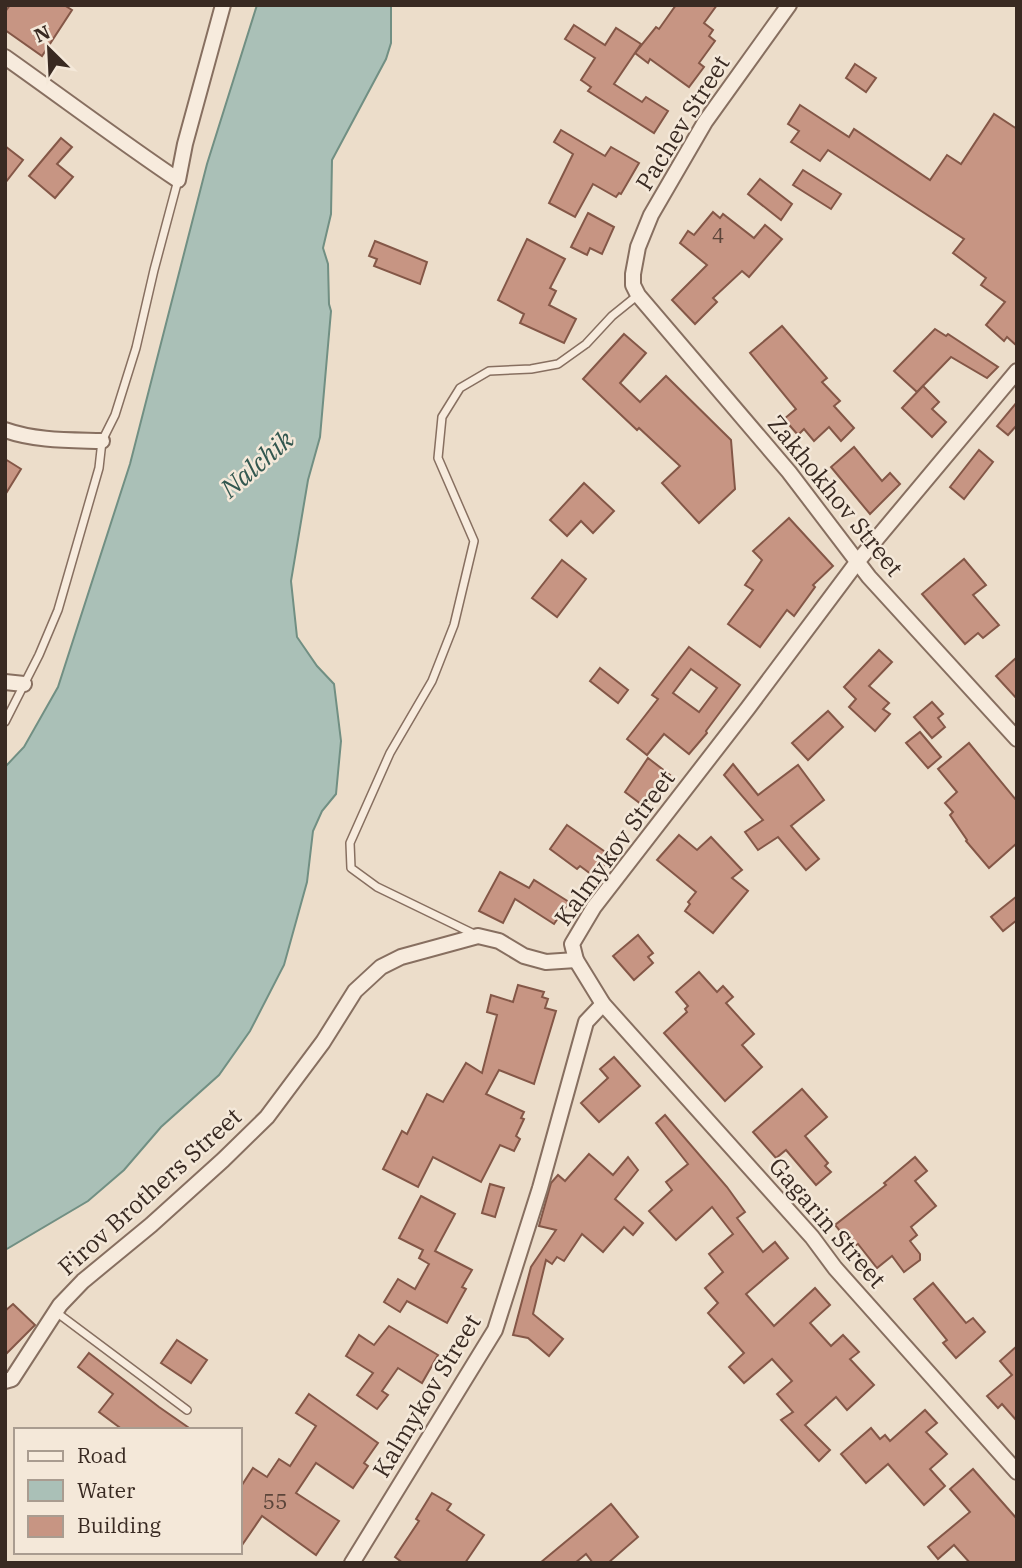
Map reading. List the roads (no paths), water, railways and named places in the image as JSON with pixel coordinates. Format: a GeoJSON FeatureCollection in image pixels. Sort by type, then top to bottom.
{"type":"FeatureCollection","features":[{"type":"Feature","properties":{"kind":"street"},"geometry":{"type":"LineString","coordinates":[[5,57],[107,128],[134,152],[178,180],[185,144],[223,5]]}},
{"type":"Feature","properties":{"kind":"street","name":"Pachev Street"},"geometry":{"type":"LineString","coordinates":[[633,274],[638,247],[651,215],[705,122],[789,5]]}},
{"type":"Feature","properties":{"kind":"street","name":"Zakhokhov Street"},"geometry":{"type":"LineString","coordinates":[[633,274],[633,285],[638,295],[789,472],[869,576],[1017,739]]}},
{"type":"Feature","properties":{"kind":"street","name":"Kalmykov Street"},"geometry":{"type":"LineString","coordinates":[[352,1563],[495,1330],[540,1188],[586,1022],[603,1003],[576,961],[572,944],[594,907],[858,561],[1017,371]]}},
{"type":"Feature","properties":{"kind":"street"},"geometry":{"type":"LineString","coordinates":[[5,430],[19,435],[59,440],[102,441]]}},
{"type":"Feature","properties":{"kind":"street"},"geometry":{"type":"LineString","coordinates":[[5,682],[24,684]]}},
{"type":"Feature","properties":{"kind":"street"},"geometry":{"type":"LineString","coordinates":[[478,936],[499,941],[524,956],[546,962],[576,961]]}},
{"type":"Feature","properties":{"kind":"street","name":"Firov Brothers Street"},"geometry":{"type":"LineString","coordinates":[[5,1381],[12,1379],[60,1305],[83,1281],[151,1225],[254,1131],[323,1042],[355,991],[381,967],[401,957],[478,936]]}},
{"type":"Feature","properties":{"kind":"street","name":"Gagarin Street"},"geometry":{"type":"LineString","coordinates":[[603,1003],[1017,1472]]}},
{"type":"Feature","properties":{"kind":"lane"},"geometry":{"type":"LineString","coordinates":[[5,722],[58,610],[99,468],[102,441],[115,415],[136,348],[178,180]]}},
{"type":"Feature","properties":{"kind":"lane"},"geometry":{"type":"LineString","coordinates":[[478,936],[377,887],[351,868],[350,843],[390,754],[432,681],[454,625],[474,541],[438,458],[442,417],[460,388],[489,371],[531,369],[558,364],[586,344],[612,316],[638,295]]}},
{"type":"Feature","properties":{"kind":"lane"},"geometry":{"type":"LineString","coordinates":[[56,1312],[187,1410]]}},
{"type":"Feature","properties":{"kind":"water","name":"Nalchik"},"geometry":{"type":"Polygon","coordinates":[[[257,5],[391,5],[391,43],[386,59],[332,160],[331,214],[323,248],[328,264],[331,311],[320,437],[308,480],[291,581],[297,637],[317,666],[334,684],[341,741],[336,794],[322,811],[313,831],[307,882],[284,965],[250,1031],[219,1075],[161,1127],[124,1170],[88,1201],[5,1250],[5,767],[24,747],[58,687],[130,464],[207,164],[257,5]]]}}]}
